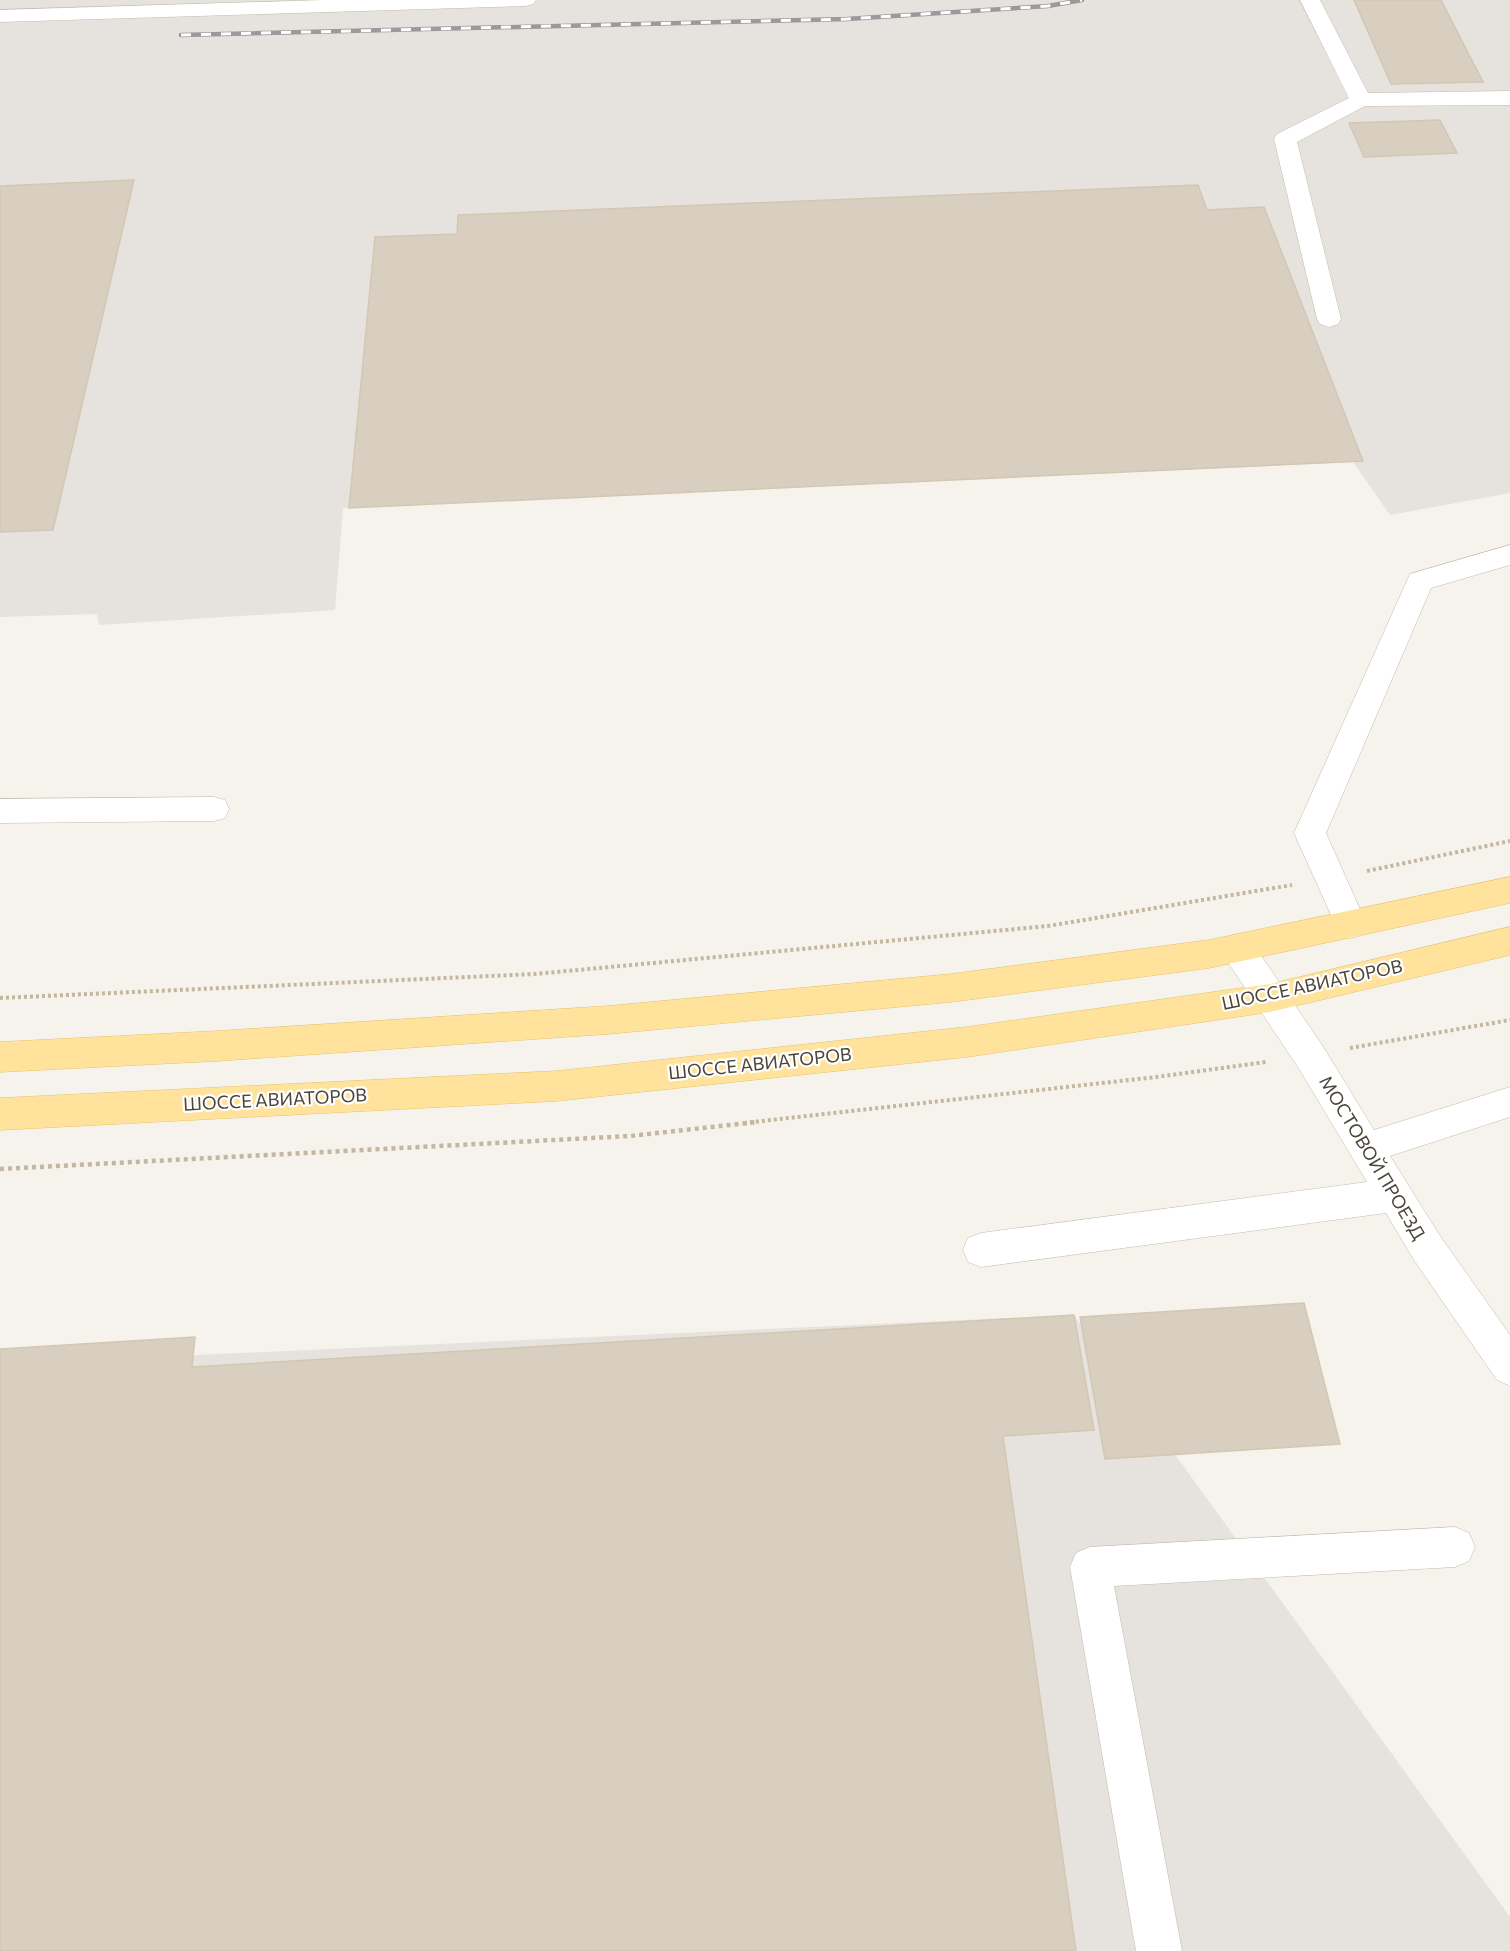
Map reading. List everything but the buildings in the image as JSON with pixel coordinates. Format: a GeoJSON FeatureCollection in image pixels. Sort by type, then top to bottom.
{"type":"FeatureCollection","features":[{"type":"Feature","properties":{"kind":"main road"},"geometry":{"type":"LineString","coordinates":[[0,1057],[608,1020],[951,988],[1209,954],[1510,890]]}},
{"type":"Feature","properties":{"kind":"main road","name":"ШОССЕ АВИАТОРОВ"},"geometry":{"type":"LineString","coordinates":[[0,1114],[557,1086],[967,1042],[1270,998],[1510,941]]}},
{"type":"Feature","properties":{"kind":"street"},"geometry":{"type":"LineString","coordinates":[[0,16],[526,0]]}},
{"type":"Feature","properties":{"kind":"street"},"geometry":{"type":"LineString","coordinates":[[1310,0],[1361,100]]}},
{"type":"Feature","properties":{"kind":"street"},"geometry":{"type":"LineString","coordinates":[[1329,319],[1285,139],[1361,100],[1510,98]]}},
{"type":"Feature","properties":{"kind":"street"},"geometry":{"type":"LineString","coordinates":[[1351,925],[1310,833],[1420,581],[1510,555]]}},
{"type":"Feature","properties":{"kind":"street"},"geometry":{"type":"LineString","coordinates":[[0,811],[214,809]]}},
{"type":"Feature","properties":{"kind":"street","name":"МОСТОВОЙ ПРОЕЗД"},"geometry":{"type":"LineString","coordinates":[[1237,948],[1310,1056],[1427,1248],[1510,1366]]}},
{"type":"Feature","properties":{"kind":"street"},"geometry":{"type":"LineString","coordinates":[[1366,1148],[1510,1102]]}},
{"type":"Feature","properties":{"kind":"street"},"geometry":{"type":"LineString","coordinates":[[981,1250],[1395,1195]]}},
{"type":"Feature","properties":{"kind":"street"},"geometry":{"type":"LineString","coordinates":[[1159,1951],[1090,1567],[1455,1548]]}},
{"type":"Feature","properties":{"kind":"path"},"geometry":{"type":"LineString","coordinates":[[0,998],[535,974],[1048,926],[1201,902],[1510,841]]}},
{"type":"Feature","properties":{"kind":"path"},"geometry":{"type":"LineString","coordinates":[[0,1169],[630,1136],[1156,1077],[1310,1056],[1510,1020]]}},
{"type":"Feature","properties":{"kind":"shaded area"},"geometry":{"type":"Polygon","coordinates":[[[0,0],[1510,0],[1510,493],[1390,515],[1353,462],[343,508],[335,610],[99,625],[97,614],[0,617],[0,0]]]}},
{"type":"Feature","properties":{"kind":"shaded area"},"geometry":{"type":"Polygon","coordinates":[[[1074,1315],[1510,1917],[1510,1951],[0,1951],[0,1364],[1074,1315]]]}},
{"type":"Feature","properties":{"kind":"railway"},"geometry":{"type":"LineString","coordinates":[[181,35],[847,19],[1048,6],[1082,0]]}}]}
